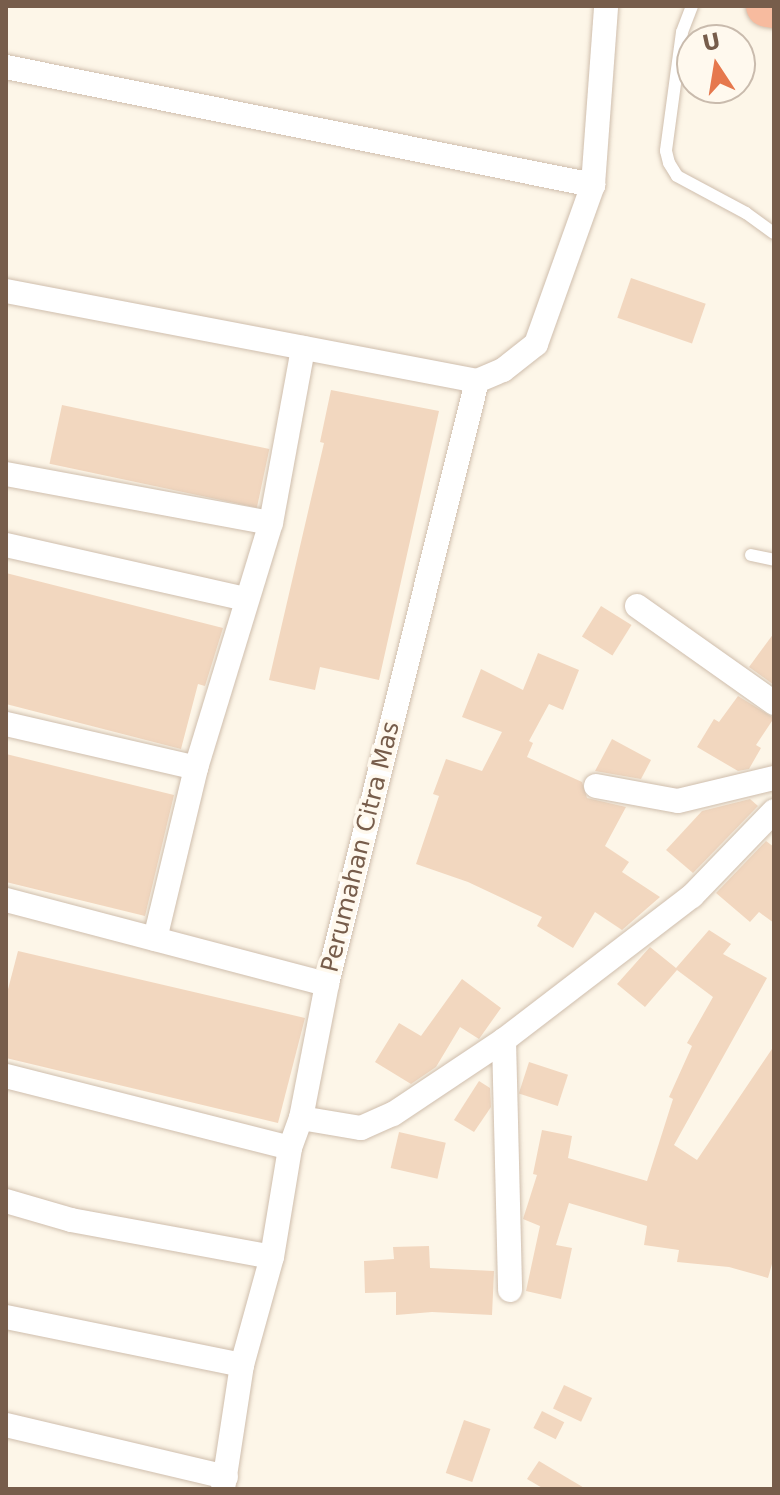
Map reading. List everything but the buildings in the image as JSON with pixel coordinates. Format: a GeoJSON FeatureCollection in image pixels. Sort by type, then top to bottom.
{"type":"FeatureCollection","features":[{"type":"Feature","properties":{"kind":"highway"},"geometry":{"type":"LineString","coordinates":[[767,6],[774,7]]}},
{"type":"Feature","properties":{"kind":"street"},"geometry":{"type":"LineString","coordinates":[[6,291],[477,381],[503,370],[536,344],[593,185],[606,6]]}},
{"type":"Feature","properties":{"kind":"street"},"geometry":{"type":"LineString","coordinates":[[6,67],[593,185]]}},
{"type":"Feature","properties":{"kind":"street"},"geometry":{"type":"LineString","coordinates":[[155,939],[196,768],[245,599],[271,523],[303,348]]}},
{"type":"Feature","properties":{"kind":"street","name":"Perumahan Citra Mas"},"geometry":{"type":"LineString","coordinates":[[225,1483],[242,1365],[272,1257],[290,1148],[301,1118],[327,984],[477,381]]}},
{"type":"Feature","properties":{"kind":"street"},"geometry":{"type":"LineString","coordinates":[[6,474],[271,523]]}},
{"type":"Feature","properties":{"kind":"street"},"geometry":{"type":"LineString","coordinates":[[6,545],[245,599]]}},
{"type":"Feature","properties":{"kind":"street"},"geometry":{"type":"LineString","coordinates":[[637,606],[774,703]]}},
{"type":"Feature","properties":{"kind":"street"},"geometry":{"type":"LineString","coordinates":[[6,724],[196,768]]}},
{"type":"Feature","properties":{"kind":"street"},"geometry":{"type":"LineString","coordinates":[[596,786],[678,801],[774,778]]}},
{"type":"Feature","properties":{"kind":"street"},"geometry":{"type":"LineString","coordinates":[[301,1118],[361,1128],[373,1126],[504,1040],[692,896],[771,822]]}},
{"type":"Feature","properties":{"kind":"street"},"geometry":{"type":"LineString","coordinates":[[6,901],[327,984]]}},
{"type":"Feature","properties":{"kind":"street"},"geometry":{"type":"LineString","coordinates":[[504,1040],[510,1290]]}},
{"type":"Feature","properties":{"kind":"street"},"geometry":{"type":"LineString","coordinates":[[6,1076],[290,1148]]}},
{"type":"Feature","properties":{"kind":"street"},"geometry":{"type":"LineString","coordinates":[[6,1201],[71,1220],[272,1257]]}},
{"type":"Feature","properties":{"kind":"street"},"geometry":{"type":"LineString","coordinates":[[6,1317],[242,1365]]}},
{"type":"Feature","properties":{"kind":"street"},"geometry":{"type":"LineString","coordinates":[[6,1425],[225,1483]]}},
{"type":"Feature","properties":{"kind":"lane"},"geometry":{"type":"LineString","coordinates":[[692,6],[682,32],[666,151],[669,163],[677,176],[746,213],[774,233]]}},
{"type":"Feature","properties":{"kind":"lane"},"geometry":{"type":"LineString","coordinates":[[751,555],[774,560]]}}]}
